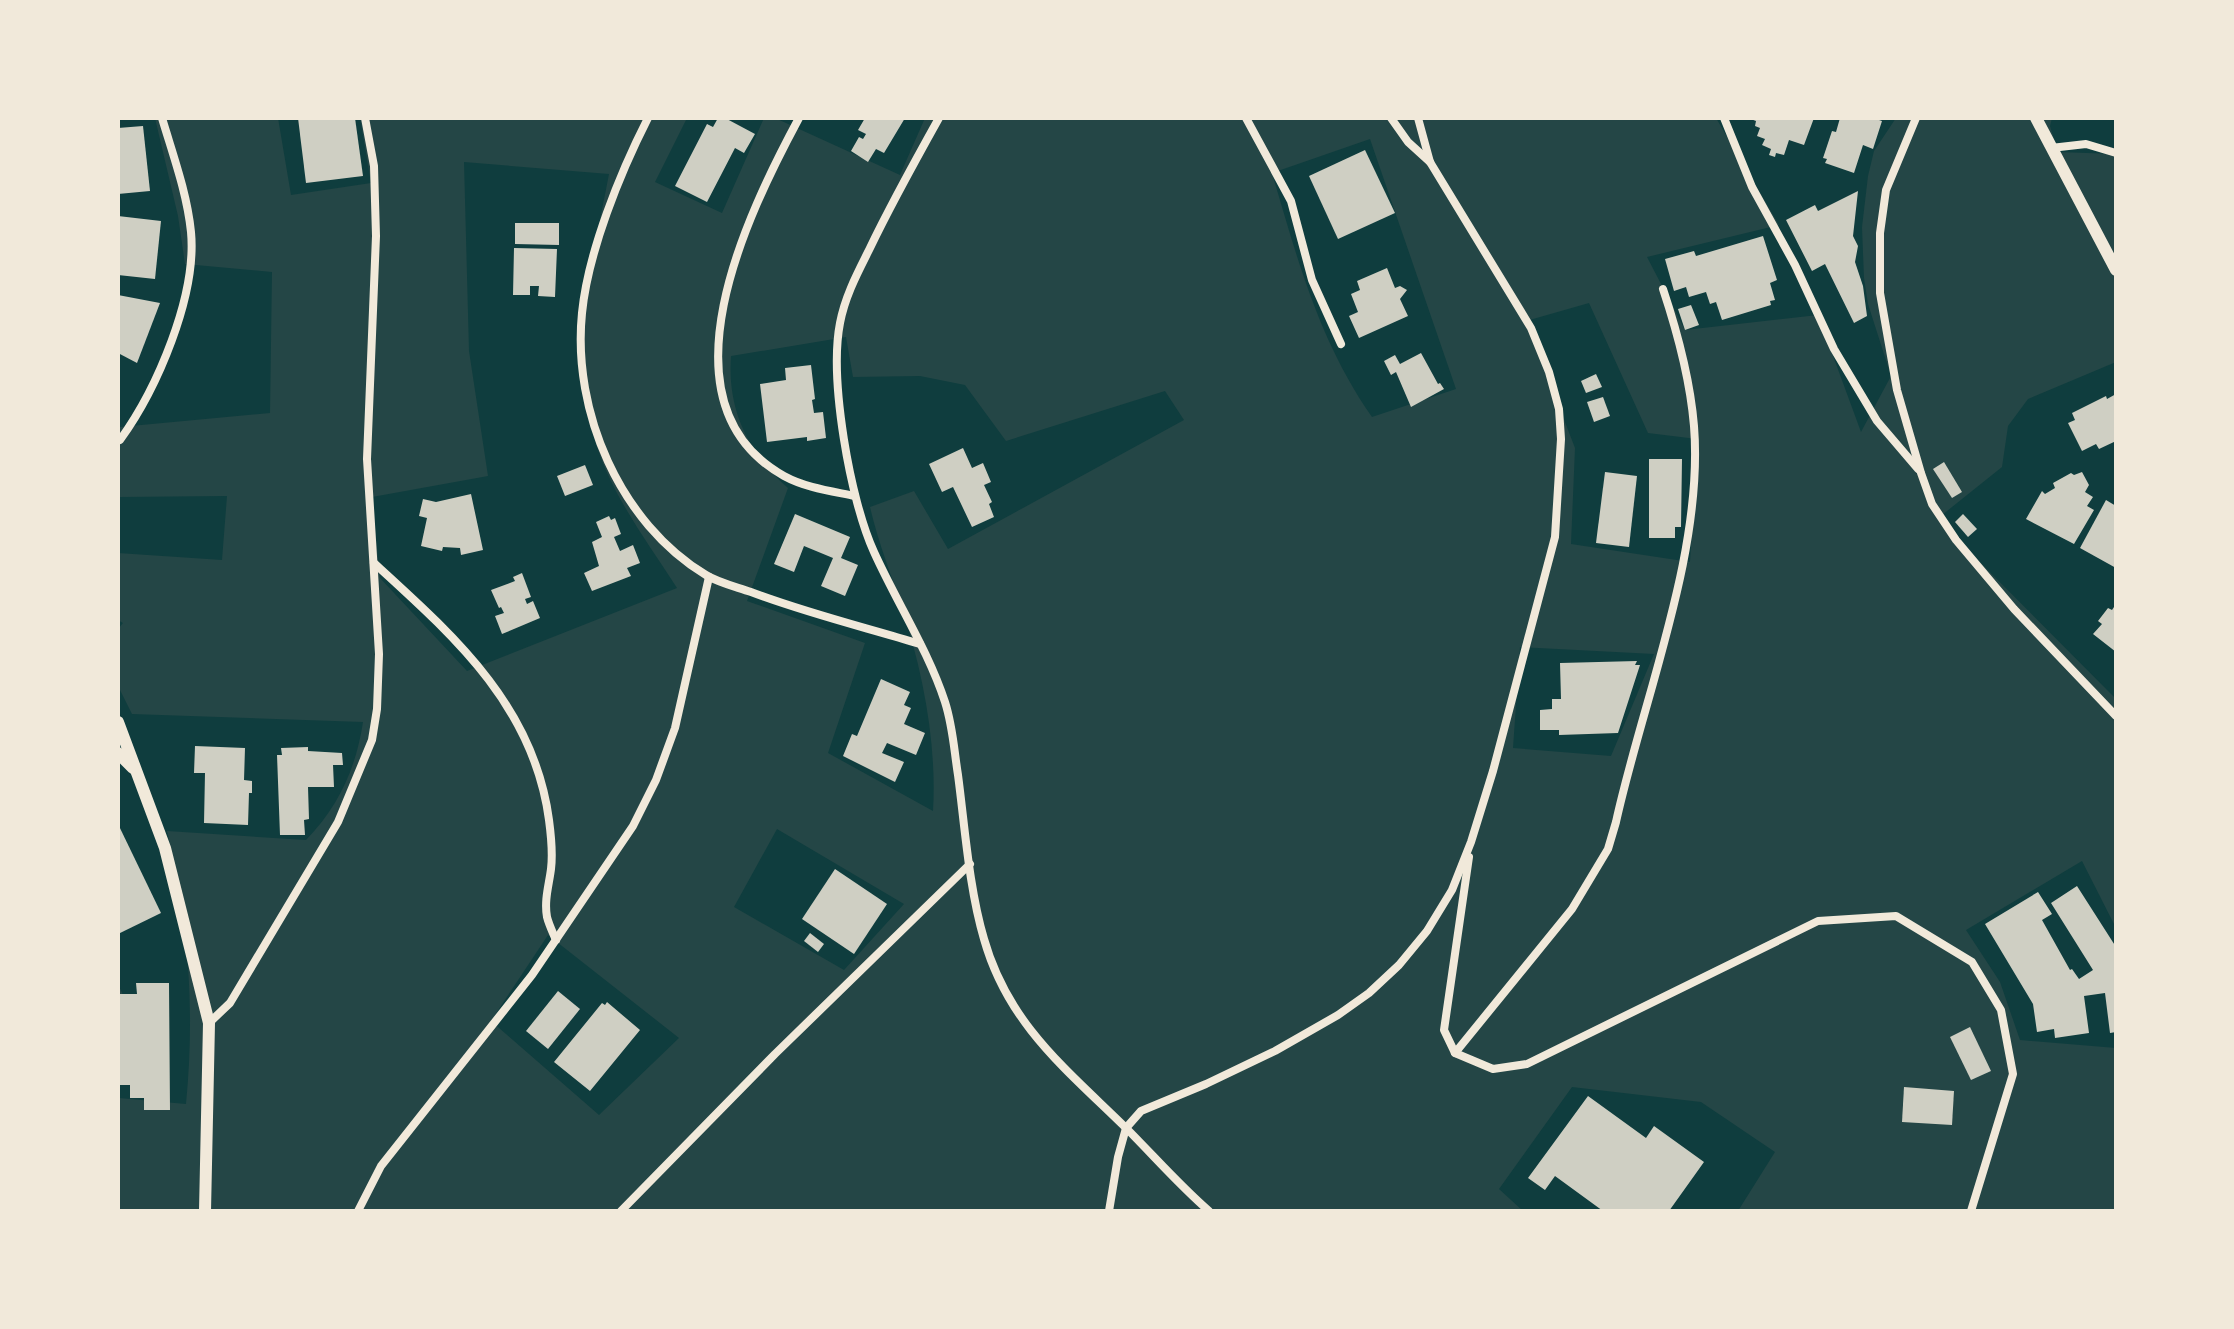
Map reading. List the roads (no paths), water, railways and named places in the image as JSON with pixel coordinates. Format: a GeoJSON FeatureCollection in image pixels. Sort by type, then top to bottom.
{"type":"FeatureCollection","features":[{"type":"Feature","properties":{"kind":"main road"},"geometry":{"type":"LineString","coordinates":[[2036,118],[2116,270]]}},
{"type":"Feature","properties":{"kind":"main road"},"geometry":{"type":"LineString","coordinates":[[118,722],[165,848],[209,1023],[205,1211]]}},
{"type":"Feature","properties":{"kind":"main road"},"geometry":{"type":"LineString","coordinates":[[118,753],[135,771]]}},
{"type":"Feature","properties":{"kind":"street"},"geometry":{"type":"LineString","coordinates":[[119,440],[138,415],[172,338],[192,263],[191,231],[181,181],[162,118]]}},
{"type":"Feature","properties":{"kind":"street"},"geometry":{"type":"LineString","coordinates":[[209,1023],[230,1003],[338,822],[372,740],[377,709],[379,654],[367,459],[376,236],[374,166],[365,118]]}},
{"type":"Feature","properties":{"kind":"street"},"geometry":{"type":"LineString","coordinates":[[648,118],[617,184],[597,245],[582,312],[581,356],[588,403],[605,456],[623,492],[673,552],[709,577],[772,600],[920,644]]}},
{"type":"Feature","properties":{"kind":"street"},"geometry":{"type":"LineString","coordinates":[[799,118],[743,233],[727,294],[717,370],[721,397],[734,425],[752,452],[784,476],[814,488],[855,496]]}},
{"type":"Feature","properties":{"kind":"street"},"geometry":{"type":"LineString","coordinates":[[939,118],[852,285],[840,323],[837,368],[855,496],[873,550],[936,675],[953,734],[983,938],[998,980],[1019,1016],[1047,1052],[1209,1211]]}},
{"type":"Feature","properties":{"kind":"street"},"geometry":{"type":"LineString","coordinates":[[1246,118],[1291,201],[1312,280],[1341,344]]}},
{"type":"Feature","properties":{"kind":"street"},"geometry":{"type":"LineString","coordinates":[[1391,118],[1408,142],[1430,162]]}},
{"type":"Feature","properties":{"kind":"street"},"geometry":{"type":"LineString","coordinates":[[1109,1211],[1126,1128],[1141,1111],[1275,1051],[1338,1015],[1369,993],[1399,965],[1427,931],[1452,890],[1471,842],[1555,537],[1561,439],[1559,409],[1531,328],[1430,162],[1418,118]]}},
{"type":"Feature","properties":{"kind":"street"},"geometry":{"type":"LineString","coordinates":[[1724,118],[1752,187],[1795,265],[1834,349],[1877,421],[1921,473]]}},
{"type":"Feature","properties":{"kind":"street"},"geometry":{"type":"LineString","coordinates":[[1916,118],[1886,190],[1880,233],[1880,293],[1897,390],[1921,473],[1932,504],[1956,540],[2014,609],[2116,716]]}},
{"type":"Feature","properties":{"kind":"street"},"geometry":{"type":"LineString","coordinates":[[2051,148],[2086,144],[2116,153]]}},
{"type":"Feature","properties":{"kind":"street"},"geometry":{"type":"LineString","coordinates":[[1455,1053],[1572,909],[1608,849],[1616,822],[1673,603],[1686,545],[1693,491],[1695,430],[1689,381],[1679,336],[1663,289]]}},
{"type":"Feature","properties":{"kind":"street"},"geometry":{"type":"LineString","coordinates":[[374,563],[421,606],[491,680],[533,753],[545,789],[551,833],[551,865],[546,898],[547,918],[556,940]]}},
{"type":"Feature","properties":{"kind":"street"},"geometry":{"type":"LineString","coordinates":[[358,1211],[381,1166],[497,1022],[633,826],[656,780],[675,728],[709,577]]}},
{"type":"Feature","properties":{"kind":"street"},"geometry":{"type":"LineString","coordinates":[[1471,842],[1444,1030],[1455,1053],[1493,1069],[1527,1064],[1818,921],[1896,916],[1972,962],[2001,1010],[2013,1074],[1971,1211]]}},
{"type":"Feature","properties":{"kind":"street"},"geometry":{"type":"LineString","coordinates":[[621,1211],[775,1054],[970,864]]}}]}
